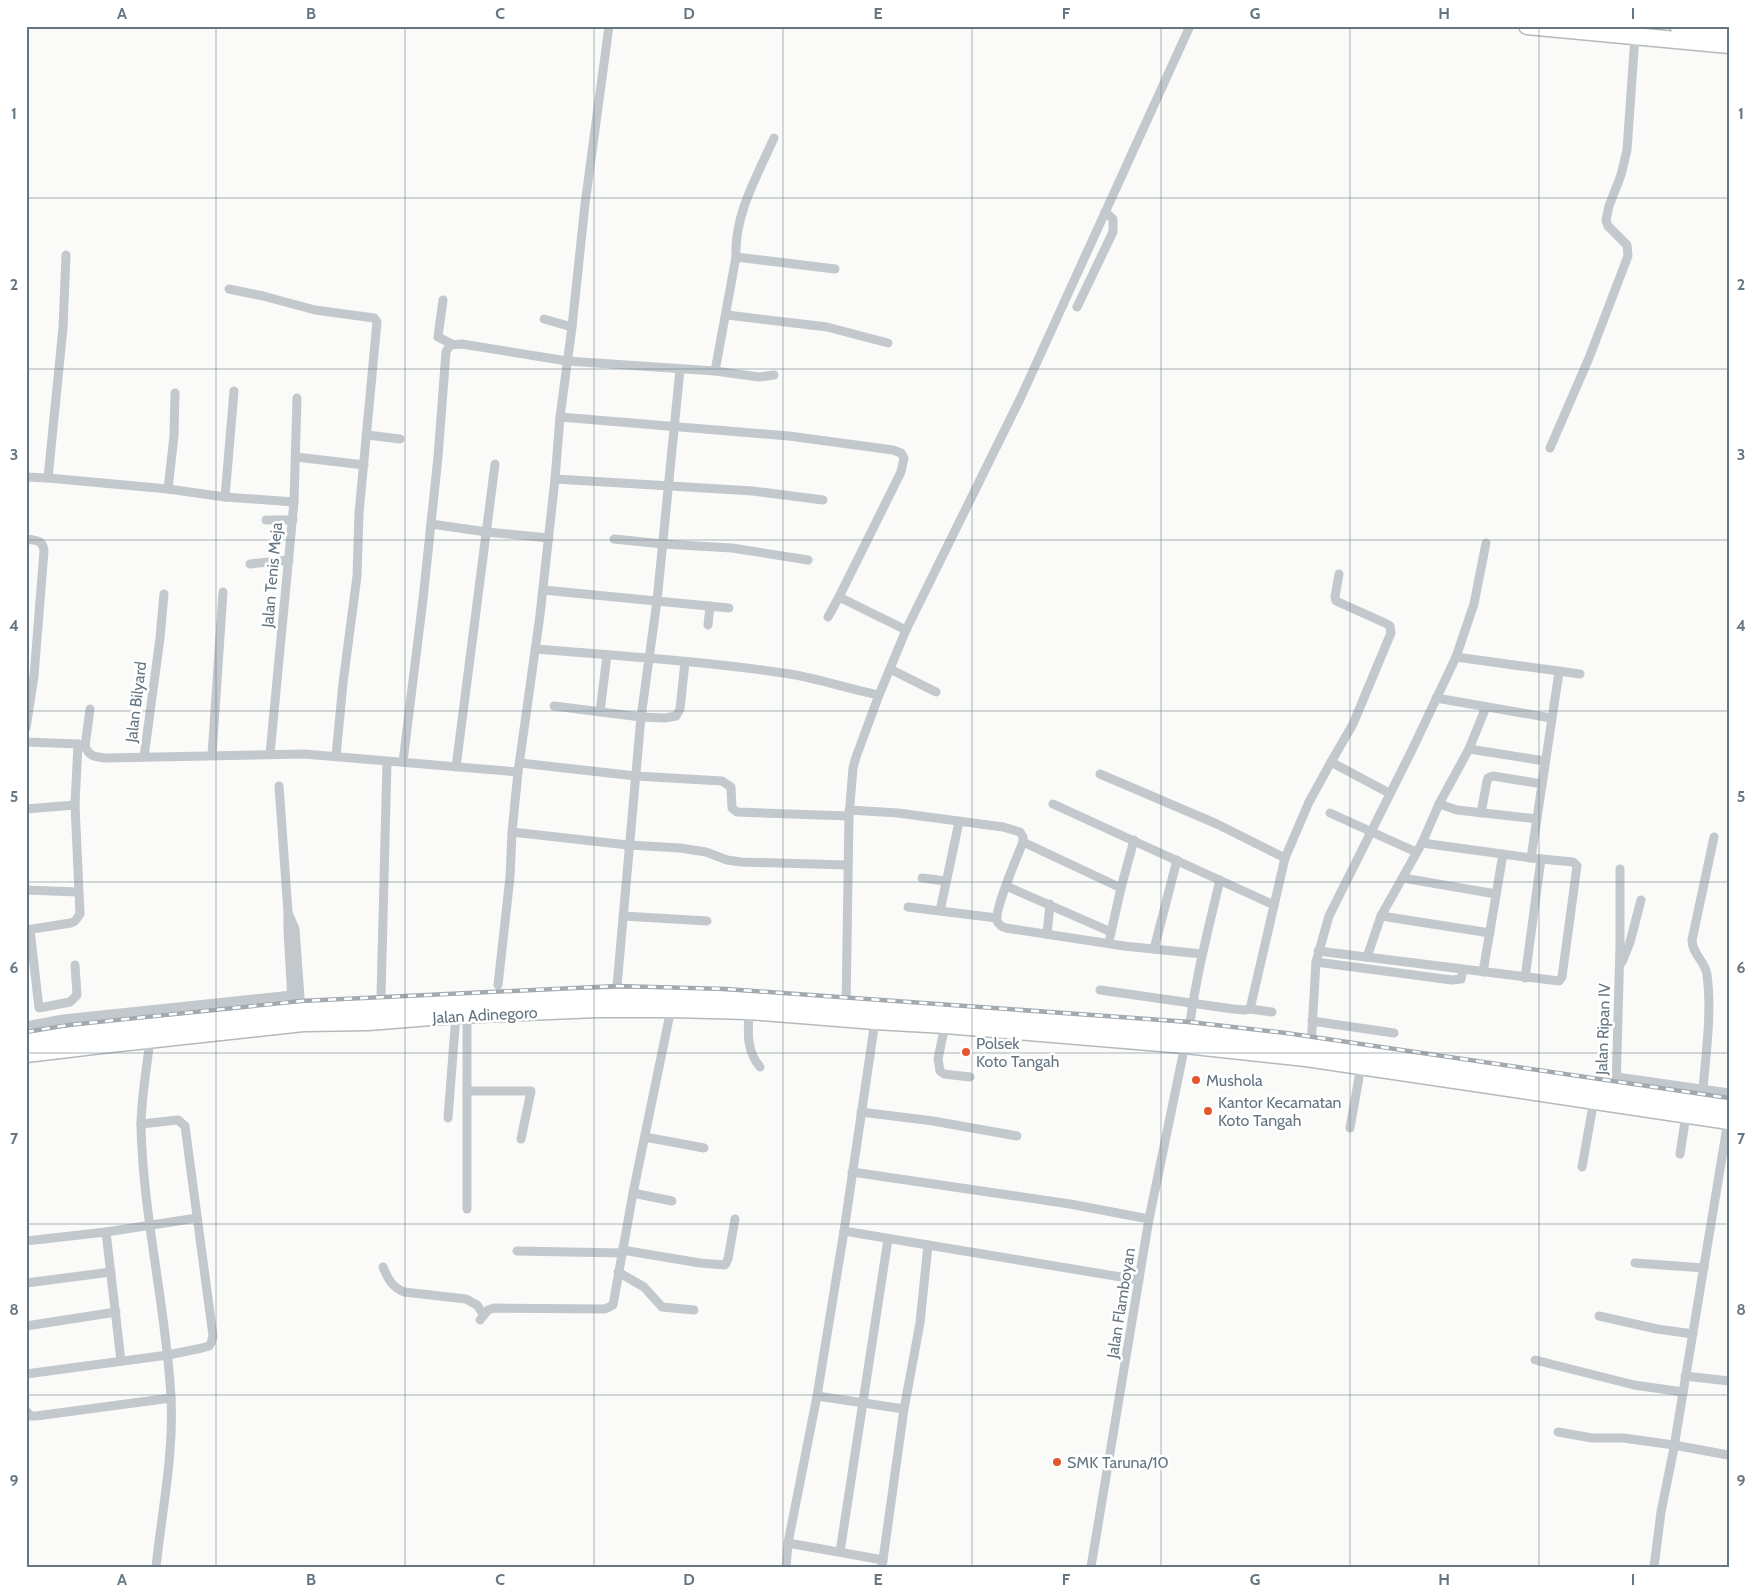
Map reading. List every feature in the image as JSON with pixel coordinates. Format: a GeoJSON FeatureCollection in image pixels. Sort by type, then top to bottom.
{"type":"FeatureCollection","features":[{"type":"Feature","properties":{"kind":"highway"},"geometry":{"type":"LineString","coordinates":[[1527,26],[1729,45]]}},
{"type":"Feature","properties":{"kind":"highway"},"geometry":{"type":"LineString","coordinates":[[1678,26],[1729,31]]}},
{"type":"Feature","properties":{"kind":"highway"},"geometry":{"type":"LineString","coordinates":[[26,1041],[295,1006],[483,1007],[618,997],[685,997],[846,1006],[1187,1038],[1275,1040],[1497,1079],[1594,1100],[1686,1115],[1728,1116]]}},
{"type":"Feature","properties":{"kind":"highway","name":"Jalan Adinegoro"},"geometry":{"type":"LineString","coordinates":[[509,1006],[749,1011],[875,1021],[1187,1038]]}},
{"type":"Feature","properties":{"kind":"highway","name":"Jalan Adinegoro"},"geometry":{"type":"LineString","coordinates":[[26,1054],[303,1023],[368,1022],[462,1015],[483,1007]]}},
{"type":"Feature","properties":{"kind":"highway"},"geometry":{"type":"LineString","coordinates":[[1187,1038],[1361,1066],[1480,1076]]}},
{"type":"Feature","properties":{"kind":"highway"},"geometry":{"type":"LineString","coordinates":[[1497,1079],[1616,1083],[1728,1116]]}},
{"type":"Feature","properties":{"kind":"street"},"geometry":{"type":"LineString","coordinates":[[498,985],[510,877],[512,832],[519,768],[536,649],[549,538],[560,417],[585,204],[609,26]]}},
{"type":"Feature","properties":{"kind":"street"},"geometry":{"type":"LineString","coordinates":[[846,1006],[849,813],[853,768],[856,757],[906,630],[1021,397],[1190,26]]}},
{"type":"Feature","properties":{"kind":"street"},"geometry":{"type":"LineString","coordinates":[[1550,448],[1589,358],[1628,256],[1627,245],[1608,226],[1606,220],[1609,206],[1622,176],[1627,150],[1636,36]]}},
{"type":"Feature","properties":{"kind":"street"},"geometry":{"type":"LineString","coordinates":[[715,372],[736,257],[735,240],[748,197],[774,138]]}},
{"type":"Feature","properties":{"kind":"street"},"geometry":{"type":"LineString","coordinates":[[1077,307],[1113,232],[1113,219],[1105,212]]}},
{"type":"Feature","properties":{"kind":"street"},"geometry":{"type":"LineString","coordinates":[[48,478],[63,328],[66,255]]}},
{"type":"Feature","properties":{"kind":"street"},"geometry":{"type":"LineString","coordinates":[[736,257],[835,269]]}},
{"type":"Feature","properties":{"kind":"street"},"geometry":{"type":"LineString","coordinates":[[229,290],[264,296],[315,310],[367,317],[376,320],[378,326],[359,513],[357,576],[343,683],[336,756]]}},
{"type":"Feature","properties":{"kind":"street"},"geometry":{"type":"LineString","coordinates":[[443,300],[438,337],[452,344],[567,361],[715,372],[759,378],[774,376]]}},
{"type":"Feature","properties":{"kind":"street"},"geometry":{"type":"LineString","coordinates":[[726,315],[827,327],[888,343]]}},
{"type":"Feature","properties":{"kind":"street"},"geometry":{"type":"LineString","coordinates":[[544,319],[572,327]]}},
{"type":"Feature","properties":{"kind":"street"},"geometry":{"type":"LineString","coordinates":[[403,762],[431,524],[446,352],[452,344]]}},
{"type":"Feature","properties":{"kind":"street"},"geometry":{"type":"LineString","coordinates":[[618,997],[617,986],[628,846],[641,717],[657,601],[680,369]]}},
{"type":"Feature","properties":{"kind":"street"},"geometry":{"type":"LineString","coordinates":[[226,497],[234,391]]}},
{"type":"Feature","properties":{"kind":"street"},"geometry":{"type":"LineString","coordinates":[[168,488],[174,436],[175,393]]}},
{"type":"Feature","properties":{"kind":"street","name":"Jalan Tenis Meja"},"geometry":{"type":"LineString","coordinates":[[270,754],[293,520],[297,398]]}},
{"type":"Feature","properties":{"kind":"street"},"geometry":{"type":"LineString","coordinates":[[560,417],[779,435],[893,450],[903,456],[904,464],[901,472],[828,616]]}},
{"type":"Feature","properties":{"kind":"street"},"geometry":{"type":"LineString","coordinates":[[367,435],[400,439]]}},
{"type":"Feature","properties":{"kind":"street"},"geometry":{"type":"LineString","coordinates":[[296,457],[364,465]]}},
{"type":"Feature","properties":{"kind":"street"},"geometry":{"type":"LineString","coordinates":[[456,767],[495,464]]}},
{"type":"Feature","properties":{"kind":"street"},"geometry":{"type":"LineString","coordinates":[[26,477],[168,488],[226,497],[294,502]]}},
{"type":"Feature","properties":{"kind":"street"},"geometry":{"type":"LineString","coordinates":[[555,479],[753,491],[823,500]]}},
{"type":"Feature","properties":{"kind":"street"},"geometry":{"type":"LineString","coordinates":[[266,520],[293,520]]}},
{"type":"Feature","properties":{"kind":"street"},"geometry":{"type":"LineString","coordinates":[[431,524],[549,538]]}},
{"type":"Feature","properties":{"kind":"street"},"geometry":{"type":"LineString","coordinates":[[26,539],[40,542],[44,545],[44,551],[34,676],[26,728]]}},
{"type":"Feature","properties":{"kind":"street"},"geometry":{"type":"LineString","coordinates":[[614,539],[740,549],[808,560]]}},
{"type":"Feature","properties":{"kind":"street"},"geometry":{"type":"LineString","coordinates":[[1311,1046],[1316,962],[1318,950],[1333,905],[1412,750],[1456,657],[1474,604],[1486,543]]}},
{"type":"Feature","properties":{"kind":"street"},"geometry":{"type":"LineString","coordinates":[[250,564],[289,560]]}},
{"type":"Feature","properties":{"kind":"street"},"geometry":{"type":"LineString","coordinates":[[1250,1009],[1285,858],[1309,802],[1353,724],[1391,634],[1390,626],[1385,623],[1336,601],[1339,574]]}},
{"type":"Feature","properties":{"kind":"street"},"geometry":{"type":"LineString","coordinates":[[543,590],[729,608]]}},
{"type":"Feature","properties":{"kind":"street"},"geometry":{"type":"LineString","coordinates":[[212,755],[223,592]]}},
{"type":"Feature","properties":{"kind":"street","name":"Jalan Bilyard"},"geometry":{"type":"LineString","coordinates":[[144,757],[164,594]]}},
{"type":"Feature","properties":{"kind":"street"},"geometry":{"type":"LineString","coordinates":[[839,597],[906,630]]}},
{"type":"Feature","properties":{"kind":"street"},"geometry":{"type":"LineString","coordinates":[[708,625],[710,606]]}},
{"type":"Feature","properties":{"kind":"street"},"geometry":{"type":"LineString","coordinates":[[536,649],[649,658],[791,674],[879,695]]}},
{"type":"Feature","properties":{"kind":"street"},"geometry":{"type":"LineString","coordinates":[[600,712],[607,655]]}},
{"type":"Feature","properties":{"kind":"street"},"geometry":{"type":"LineString","coordinates":[[1456,657],[1580,674]]}},
{"type":"Feature","properties":{"kind":"street"},"geometry":{"type":"LineString","coordinates":[[554,706],[641,717],[666,718],[676,716],[679,713],[685,662]]}},
{"type":"Feature","properties":{"kind":"street"},"geometry":{"type":"LineString","coordinates":[[890,669],[936,692]]}},
{"type":"Feature","properties":{"kind":"street"},"geometry":{"type":"LineString","coordinates":[[1525,978],[1536,859],[1537,819],[1559,672]]}},
{"type":"Feature","properties":{"kind":"street"},"geometry":{"type":"LineString","coordinates":[[1436,698],[1551,718]]}},
{"type":"Feature","properties":{"kind":"street"},"geometry":{"type":"LineString","coordinates":[[1367,957],[1381,916],[1422,843],[1439,804],[1469,749],[1486,707]]}},
{"type":"Feature","properties":{"kind":"street"},"geometry":{"type":"LineString","coordinates":[[75,965],[77,995],[73,1000],[39,1008],[28,930],[75,921],[80,914],[75,805],[81,745],[90,709]]}},
{"type":"Feature","properties":{"kind":"street"},"geometry":{"type":"LineString","coordinates":[[26,742],[81,745],[92,757],[270,754],[336,756],[456,767],[519,768],[725,783],[731,787],[732,808],[737,812],[898,813],[1016,830],[1022,834],[1023,842],[1006,886],[997,918],[999,924],[1006,928],[1202,954]]}},
{"type":"Feature","properties":{"kind":"street"},"geometry":{"type":"LineString","coordinates":[[1469,749],[1545,761]]}},
{"type":"Feature","properties":{"kind":"street"},"geometry":{"type":"LineString","coordinates":[[379,1006],[387,762]]}},
{"type":"Feature","properties":{"kind":"street"},"geometry":{"type":"LineString","coordinates":[[1331,762],[1390,793]]}},
{"type":"Feature","properties":{"kind":"street"},"geometry":{"type":"LineString","coordinates":[[1100,774],[1217,824],[1285,858]]}},
{"type":"Feature","properties":{"kind":"street"},"geometry":{"type":"LineString","coordinates":[[1481,813],[1486,781],[1490,777],[1542,784]]}},
{"type":"Feature","properties":{"kind":"street"},"geometry":{"type":"LineString","coordinates":[[279,786],[288,912],[295,929],[295,1006]]}},
{"type":"Feature","properties":{"kind":"street"},"geometry":{"type":"LineString","coordinates":[[1053,804],[1274,905]]}},
{"type":"Feature","properties":{"kind":"street"},"geometry":{"type":"LineString","coordinates":[[1439,804],[1457,810],[1537,819]]}},
{"type":"Feature","properties":{"kind":"street"},"geometry":{"type":"LineString","coordinates":[[26,809],[75,805]]}},
{"type":"Feature","properties":{"kind":"street"},"geometry":{"type":"LineString","coordinates":[[1330,812],[1416,852]]}},
{"type":"Feature","properties":{"kind":"street"},"geometry":{"type":"LineString","coordinates":[[940,911],[959,822]]}},
{"type":"Feature","properties":{"kind":"street"},"geometry":{"type":"LineString","coordinates":[[512,832],[628,846],[652,846],[706,852],[727,860],[741,862],[847,865]]}},
{"type":"Feature","properties":{"kind":"street"},"geometry":{"type":"LineString","coordinates":[[1703,1089],[1707,1037],[1708,977],[1704,963],[1694,950],[1692,940],[1714,837]]}},
{"type":"Feature","properties":{"kind":"street"},"geometry":{"type":"LineString","coordinates":[[1109,943],[1134,840]]}},
{"type":"Feature","properties":{"kind":"street"},"geometry":{"type":"LineString","coordinates":[[1023,842],[1121,888]]}},
{"type":"Feature","properties":{"kind":"street"},"geometry":{"type":"LineString","coordinates":[[1318,950],[1556,982],[1561,980],[1578,866],[1573,862],[1536,859],[1422,843]]}},
{"type":"Feature","properties":{"kind":"street"},"geometry":{"type":"LineString","coordinates":[[1483,972],[1502,854]]}},
{"type":"Feature","properties":{"kind":"street"},"geometry":{"type":"LineString","coordinates":[[1154,949],[1177,860]]}},
{"type":"Feature","properties":{"kind":"street","name":"Jalan Ripan IV"},"geometry":{"type":"LineString","coordinates":[[1616,1083],[1620,870]]}},
{"type":"Feature","properties":{"kind":"street"},"geometry":{"type":"LineString","coordinates":[[922,878],[946,881]]}},
{"type":"Feature","properties":{"kind":"street"},"geometry":{"type":"LineString","coordinates":[[1404,878],[1496,894]]}},
{"type":"Feature","properties":{"kind":"street","name":"Jalan Flamboyan"},"geometry":{"type":"LineString","coordinates":[[1091,1567],[1150,1219],[1187,1038],[1192,1002],[1220,880]]}},
{"type":"Feature","properties":{"kind":"street"},"geometry":{"type":"LineString","coordinates":[[1006,886],[1111,932]]}},
{"type":"Feature","properties":{"kind":"street"},"geometry":{"type":"LineString","coordinates":[[26,890],[78,892]]}},
{"type":"Feature","properties":{"kind":"street","name":"Jalan Ripan IV"},"geometry":{"type":"LineString","coordinates":[[1619,969],[1630,942],[1641,900]]}},
{"type":"Feature","properties":{"kind":"street"},"geometry":{"type":"LineString","coordinates":[[1047,934],[1050,904]]}},
{"type":"Feature","properties":{"kind":"street"},"geometry":{"type":"LineString","coordinates":[[908,906],[997,918]]}},
{"type":"Feature","properties":{"kind":"street"},"geometry":{"type":"LineString","coordinates":[[623,916],[707,921]]}},
{"type":"Feature","properties":{"kind":"street"},"geometry":{"type":"LineString","coordinates":[[1381,916],[1490,933]]}},
{"type":"Feature","properties":{"kind":"street"},"geometry":{"type":"LineString","coordinates":[[1316,962],[1452,980],[1461,979],[1463,970]]}},
{"type":"Feature","properties":{"kind":"street"},"geometry":{"type":"LineString","coordinates":[[295,978],[295,1006]]}},
{"type":"Feature","properties":{"kind":"street"},"geometry":{"type":"LineString","coordinates":[[1100,990],[1244,1010],[1272,1012]]}},
{"type":"Feature","properties":{"kind":"street"},"geometry":{"type":"LineString","coordinates":[[26,1026],[63,1020],[295,1006]]}},
{"type":"Feature","properties":{"kind":"street"},"geometry":{"type":"LineString","coordinates":[[382,1267],[391,1283],[404,1292],[466,1299],[477,1305],[482,1317],[488,1310],[494,1308],[605,1309],[609,1307],[614,1302],[633,1193],[671,1009]]}},
{"type":"Feature","properties":{"kind":"street"},"geometry":{"type":"LineString","coordinates":[[749,1011],[749,1046],[754,1060],[760,1067]]}},
{"type":"Feature","properties":{"kind":"street"},"geometry":{"type":"LineString","coordinates":[[462,1015],[467,1091],[467,1209]]}},
{"type":"Feature","properties":{"kind":"street"},"geometry":{"type":"LineString","coordinates":[[448,1118],[462,1015]]}},
{"type":"Feature","properties":{"kind":"street"},"geometry":{"type":"LineString","coordinates":[[1312,1020],[1394,1032]]}},
{"type":"Feature","properties":{"kind":"street"},"geometry":{"type":"LineString","coordinates":[[786,1567],[788,1543],[816,1396],[844,1231],[875,1021]]}},
{"type":"Feature","properties":{"kind":"street"},"geometry":{"type":"LineString","coordinates":[[945,1025],[938,1059],[940,1071],[944,1074],[970,1077]]}},
{"type":"Feature","properties":{"kind":"street"},"geometry":{"type":"LineString","coordinates":[[150,1039],[141,1124],[149,1224],[168,1355],[171,1398],[170,1463],[156,1567]]}},
{"type":"Feature","properties":{"kind":"street"},"geometry":{"type":"LineString","coordinates":[[1350,1128],[1361,1066]]}},
{"type":"Feature","properties":{"kind":"street"},"geometry":{"type":"LineString","coordinates":[[1616,1083],[1703,1089],[1729,1093]]}},
{"type":"Feature","properties":{"kind":"street"},"geometry":{"type":"LineString","coordinates":[[467,1091],[531,1092],[521,1140]]}},
{"type":"Feature","properties":{"kind":"street"},"geometry":{"type":"LineString","coordinates":[[1582,1167],[1594,1100]]}},
{"type":"Feature","properties":{"kind":"street"},"geometry":{"type":"LineString","coordinates":[[861,1112],[933,1121],[1016,1136]]}},
{"type":"Feature","properties":{"kind":"street"},"geometry":{"type":"LineString","coordinates":[[1680,1154],[1686,1115]]}},
{"type":"Feature","properties":{"kind":"street"},"geometry":{"type":"LineString","coordinates":[[1654,1567],[1661,1512],[1693,1334],[1728,1116]]}},
{"type":"Feature","properties":{"kind":"street"},"geometry":{"type":"LineString","coordinates":[[26,1374],[168,1355],[208,1346],[213,1340],[185,1126],[178,1120],[141,1124]]}},
{"type":"Feature","properties":{"kind":"street"},"geometry":{"type":"LineString","coordinates":[[645,1137],[704,1148]]}},
{"type":"Feature","properties":{"kind":"street"},"geometry":{"type":"LineString","coordinates":[[852,1172],[1070,1204],[1150,1219]]}},
{"type":"Feature","properties":{"kind":"street"},"geometry":{"type":"LineString","coordinates":[[633,1193],[672,1201]]}},
{"type":"Feature","properties":{"kind":"street"},"geometry":{"type":"LineString","coordinates":[[26,1241],[106,1232],[197,1218]]}},
{"type":"Feature","properties":{"kind":"street"},"geometry":{"type":"LineString","coordinates":[[517,1251],[622,1251],[700,1264],[725,1265],[728,1259],[735,1219]]}},
{"type":"Feature","properties":{"kind":"street"},"geometry":{"type":"LineString","coordinates":[[844,1231],[888,1240],[1139,1280]]}},
{"type":"Feature","properties":{"kind":"street"},"geometry":{"type":"LineString","coordinates":[[106,1232],[121,1361]]}},
{"type":"Feature","properties":{"kind":"street"},"geometry":{"type":"LineString","coordinates":[[840,1552],[888,1240]]}},
{"type":"Feature","properties":{"kind":"street"},"geometry":{"type":"LineString","coordinates":[[788,1543],[840,1552],[883,1563],[904,1409],[920,1323],[928,1246]]}},
{"type":"Feature","properties":{"kind":"street"},"geometry":{"type":"LineString","coordinates":[[1634,1263],[1704,1268]]}},
{"type":"Feature","properties":{"kind":"street"},"geometry":{"type":"LineString","coordinates":[[26,1283],[111,1272]]}},
{"type":"Feature","properties":{"kind":"street"},"geometry":{"type":"LineString","coordinates":[[618,1272],[644,1286],[662,1307],[694,1310]]}},
{"type":"Feature","properties":{"kind":"street"},"geometry":{"type":"LineString","coordinates":[[26,1326],[116,1312]]}},
{"type":"Feature","properties":{"kind":"street"},"geometry":{"type":"LineString","coordinates":[[1599,1316],[1657,1329],[1693,1334]]}},
{"type":"Feature","properties":{"kind":"street"},"geometry":{"type":"LineString","coordinates":[[1534,1360],[1634,1385],[1683,1392]]}},
{"type":"Feature","properties":{"kind":"street"},"geometry":{"type":"LineString","coordinates":[[1685,1376],[1729,1381]]}},
{"type":"Feature","properties":{"kind":"street"},"geometry":{"type":"LineString","coordinates":[[816,1396],[904,1409]]}},
{"type":"Feature","properties":{"kind":"street"},"geometry":{"type":"LineString","coordinates":[[26,1411],[31,1416],[36,1416],[171,1398]]}},
{"type":"Feature","properties":{"kind":"street"},"geometry":{"type":"LineString","coordinates":[[1558,1432],[1592,1438],[1623,1438],[1728,1455]]}},
{"type":"Feature","properties":{"kind":"railway"},"geometry":{"type":"LineString","coordinates":[[26,1032],[68,1025],[301,1001],[617,986],[726,989],[1190,1022],[1286,1033],[1729,1098]]}},
{"type":"Feature","properties":{"kind":"place","name":"Polsek Koto Tangah"},"geometry":{"type":"Point","coordinates":[966,1052]}},
{"type":"Feature","properties":{"kind":"place","name":"Mushola"},"geometry":{"type":"Point","coordinates":[1196,1080]}},
{"type":"Feature","properties":{"kind":"place","name":"Kantor Kecamatan Koto Tangah"},"geometry":{"type":"Point","coordinates":[1208,1111]}},
{"type":"Feature","properties":{"kind":"place","name":"SMK Taruna/10"},"geometry":{"type":"Point","coordinates":[1057,1462]}}]}
